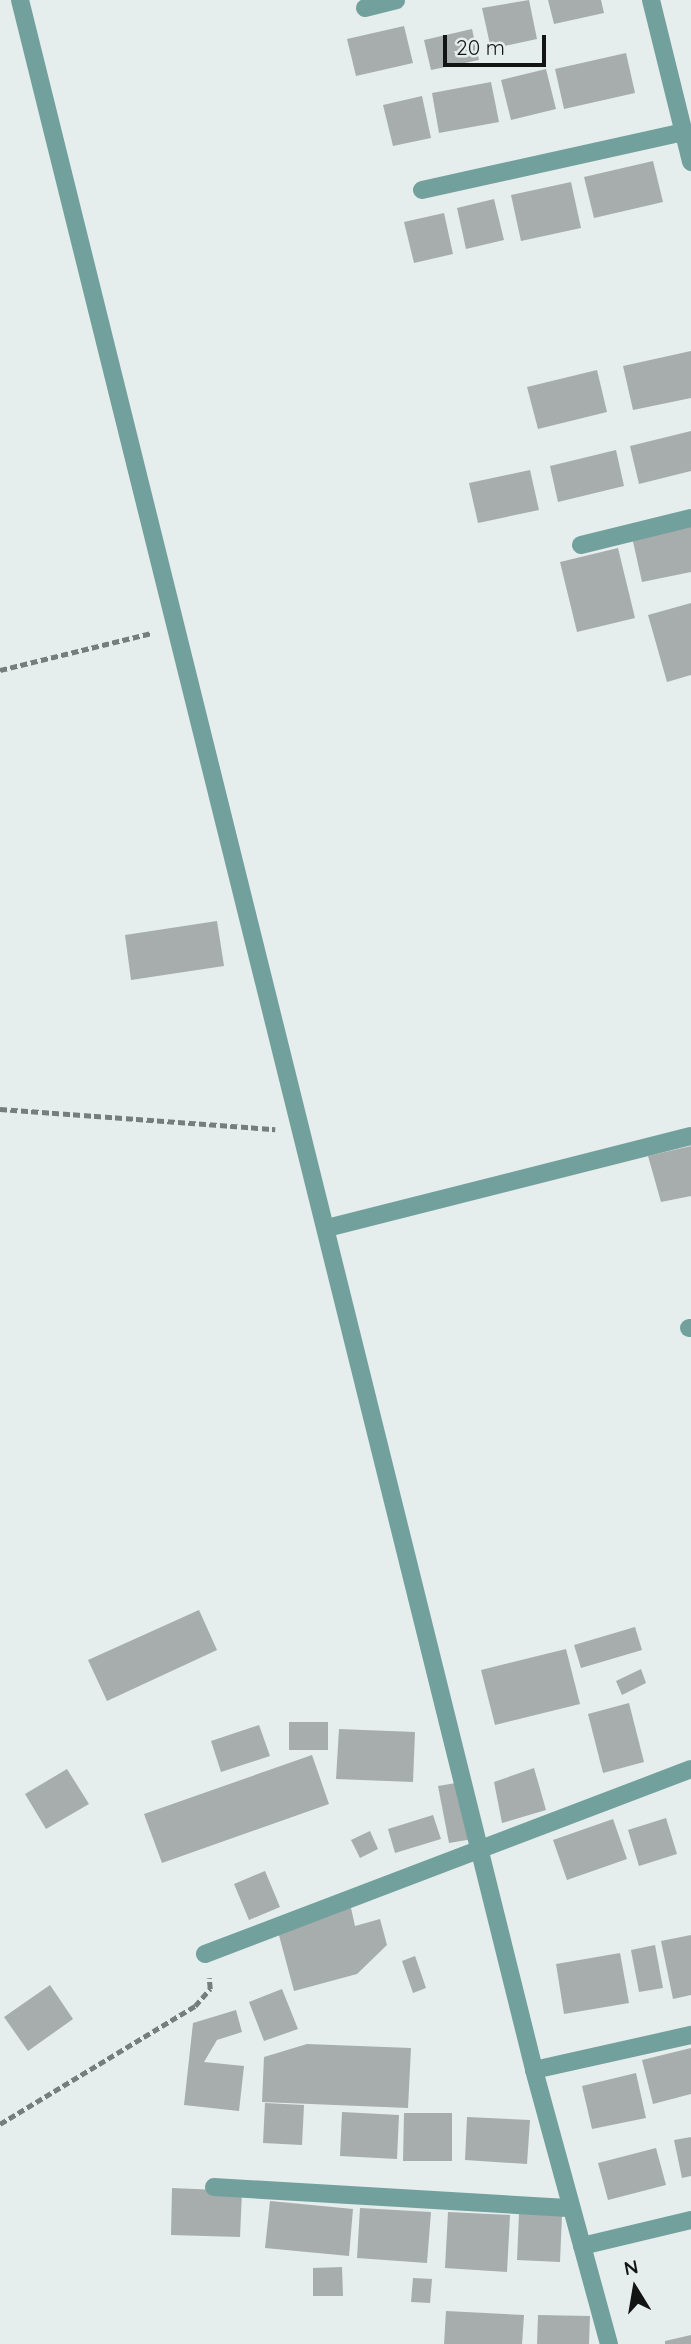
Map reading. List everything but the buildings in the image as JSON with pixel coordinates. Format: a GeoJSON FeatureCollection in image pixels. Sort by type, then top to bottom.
{"type":"FeatureCollection","features":[{"type":"Feature","properties":{"kind":"street"},"geometry":{"type":"LineString","coordinates":[[20,0],[482,1846],[534,2070],[609,2344]]}},
{"type":"Feature","properties":{"kind":"street"},"geometry":{"type":"LineString","coordinates":[[365,8],[396,0]]}},
{"type":"Feature","properties":{"kind":"street"},"geometry":{"type":"LineString","coordinates":[[651,0],[691,162]]}},
{"type":"Feature","properties":{"kind":"street"},"geometry":{"type":"LineString","coordinates":[[422,190],[684,132]]}},
{"type":"Feature","properties":{"kind":"street"},"geometry":{"type":"LineString","coordinates":[[581,545],[691,517]]}},
{"type":"Feature","properties":{"kind":"street"},"geometry":{"type":"LineString","coordinates":[[327,1228],[691,1136]]}},
{"type":"Feature","properties":{"kind":"street"},"geometry":{"type":"LineString","coordinates":[[205,1954],[482,1846],[691,1769]]}},
{"type":"Feature","properties":{"kind":"street"},"geometry":{"type":"LineString","coordinates":[[534,2070],[691,2035]]}},
{"type":"Feature","properties":{"kind":"street"},"geometry":{"type":"LineString","coordinates":[[214,2187],[571,2208]]}},
{"type":"Feature","properties":{"kind":"street"},"geometry":{"type":"LineString","coordinates":[[582,2246],[691,2221]]}},
{"type":"Feature","properties":{"kind":"path"},"geometry":{"type":"LineString","coordinates":[[0,670],[176,628]]}},
{"type":"Feature","properties":{"kind":"path"},"geometry":{"type":"LineString","coordinates":[[0,1109],[302,1131]]}},
{"type":"Feature","properties":{"kind":"path"},"geometry":{"type":"LineString","coordinates":[[0,2124],[195,2006],[210,1989],[205,1954]]}}]}
